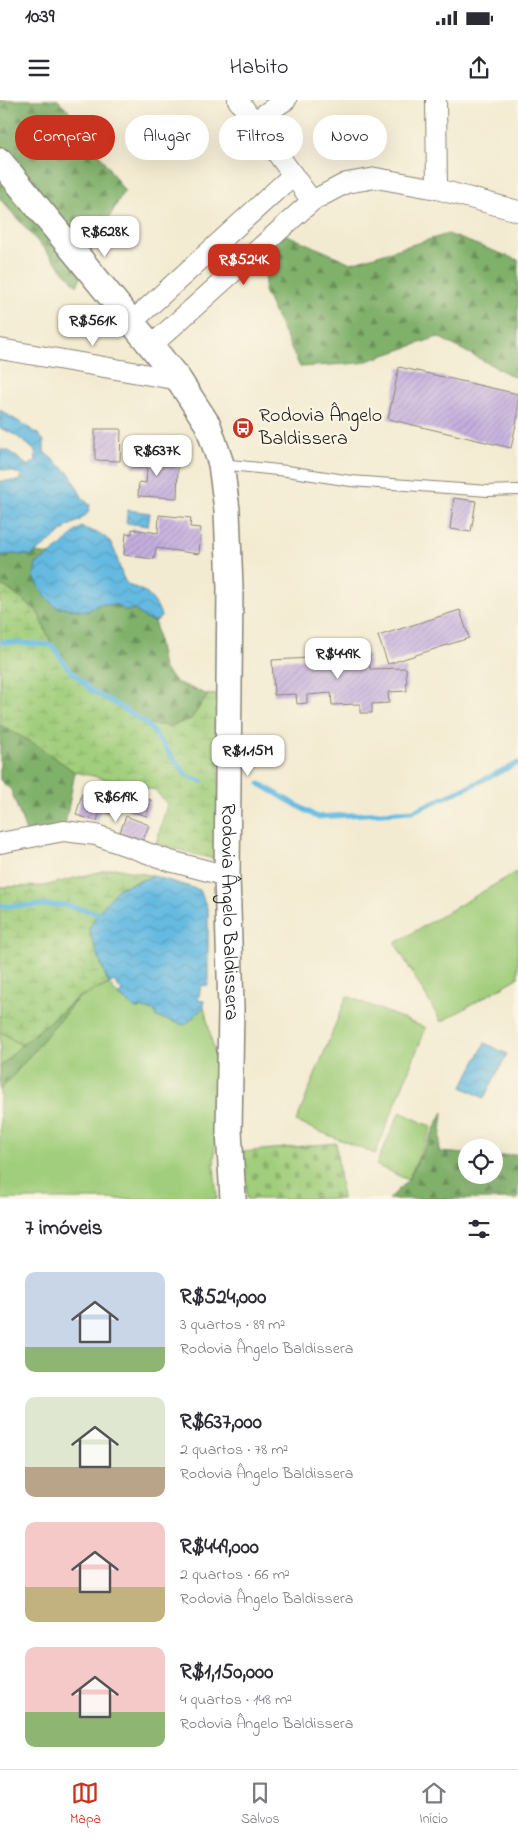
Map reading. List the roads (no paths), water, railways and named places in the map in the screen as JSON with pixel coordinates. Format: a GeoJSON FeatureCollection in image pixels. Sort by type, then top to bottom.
{"type":"FeatureCollection","features":[{"type":"Feature","properties":{"kind":"street"},"geometry":{"type":"LineString","coordinates":[[238,100],[249,115]]}},
{"type":"Feature","properties":{"kind":"street"},"geometry":{"type":"LineString","coordinates":[[263,115],[286,100]]}},
{"type":"Feature","properties":{"kind":"street"},"geometry":{"type":"LineString","coordinates":[[436,100],[437,189]]}},
{"type":"Feature","properties":{"kind":"street"},"geometry":{"type":"LineString","coordinates":[[282,160],[312,201]]}},
{"type":"Feature","properties":{"kind":"street","name":"Rodovia Ângelo Baldissera"},"geometry":{"type":"LineString","coordinates":[[0,161],[133,321],[179,380],[208,425],[221,464],[227,510],[230,588],[227,876],[231,1008],[229,1131],[233,1199]]}},
{"type":"Feature","properties":{"kind":"street"},"geometry":{"type":"LineString","coordinates":[[133,321],[293,176]]}},
{"type":"Feature","properties":{"kind":"street"},"geometry":{"type":"LineString","coordinates":[[152,346],[312,201],[346,183],[376,178],[437,189],[518,211]]}},
{"type":"Feature","properties":{"kind":"street"},"geometry":{"type":"LineString","coordinates":[[0,349],[179,380]]}},
{"type":"Feature","properties":{"kind":"street"},"geometry":{"type":"LineString","coordinates":[[0,843],[64,830],[96,835],[170,861],[227,876]]}},
{"type":"Feature","properties":{"kind":"lane"},"geometry":{"type":"LineString","coordinates":[[221,464],[287,471],[351,481],[488,490],[518,490]]}},
{"type":"Feature","properties":{"kind":"water"},"geometry":{"type":"Polygon","coordinates":[[[0,410],[37,433],[44,441],[44,452],[70,474],[83,499],[90,505],[88,513],[79,521],[68,526],[31,556],[14,554],[0,556],[0,481],[19,481],[21,474],[0,469],[0,449],[9,451],[28,466],[36,461],[35,451],[10,432],[0,428],[0,410]]]}},
{"type":"Feature","properties":{"kind":"water"},"geometry":{"type":"Polygon","coordinates":[[[128,510],[150,513],[148,526],[126,523],[128,510]]]}},
{"type":"Feature","properties":{"kind":"water"},"geometry":{"type":"Polygon","coordinates":[[[82,527],[100,534],[109,541],[127,583],[144,592],[157,606],[161,617],[155,622],[146,619],[134,609],[126,611],[117,605],[100,604],[88,611],[56,607],[45,596],[34,577],[36,564],[54,552],[82,527]]]}},
{"type":"Feature","properties":{"kind":"water"},"geometry":{"type":"Polygon","coordinates":[[[154,876],[200,890],[208,911],[208,985],[201,986],[198,1000],[204,1001],[204,1007],[185,1025],[156,1017],[156,1012],[145,1008],[136,1009],[118,995],[122,991],[114,981],[109,984],[89,929],[98,913],[119,888],[154,876]]]}},
{"type":"Feature","properties":{"kind":"water"},"geometry":{"type":"Polygon","coordinates":[[[485,1043],[507,1054],[484,1098],[462,1087],[485,1043]]]}},
{"type":"Feature","properties":{"kind":"waterway"},"geometry":{"type":"LineString","coordinates":[[0,642],[52,645],[67,667],[92,691],[147,724],[186,775],[202,781]]}},
{"type":"Feature","properties":{"kind":"waterway"},"geometry":{"type":"LineString","coordinates":[[260,784],[317,817],[413,811],[518,763]]}},
{"type":"Feature","properties":{"kind":"waterway"},"geometry":{"type":"LineString","coordinates":[[0,906],[63,905],[98,913]]}},
{"type":"Feature","properties":{"kind":"place","name":"Rodovia Ângelo Baldissera"},"geometry":{"type":"Point","coordinates":[243,428]}}]}
